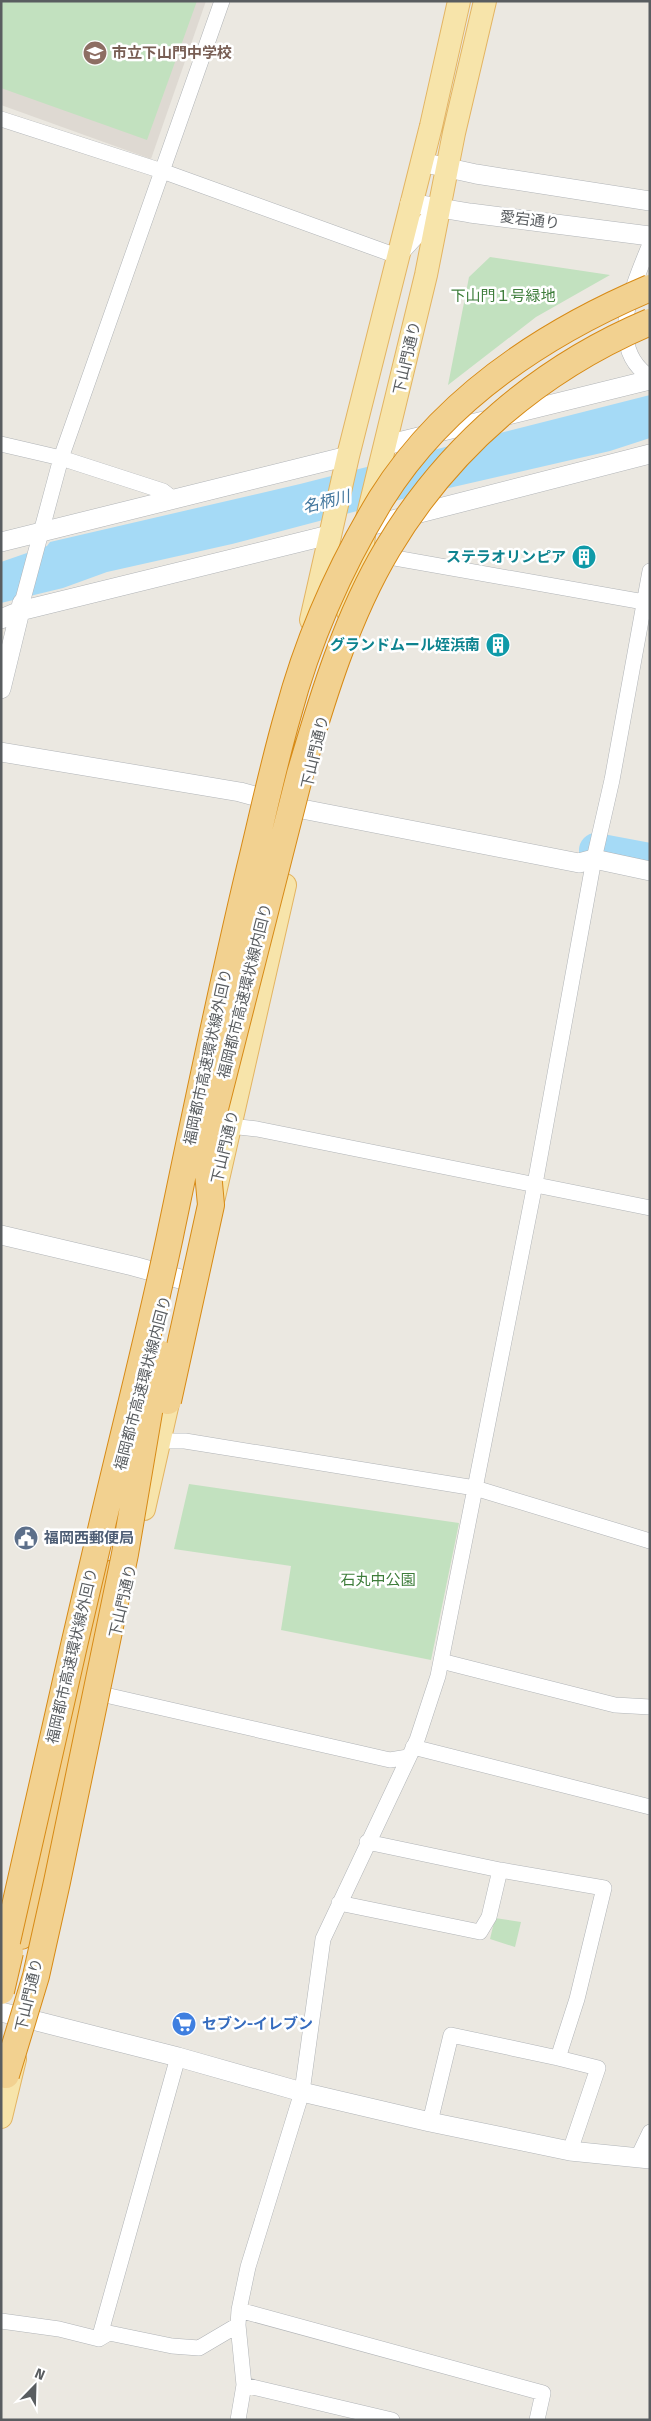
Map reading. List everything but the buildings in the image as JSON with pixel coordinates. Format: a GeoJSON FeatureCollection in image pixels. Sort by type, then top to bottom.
{"type":"FeatureCollection","features":[{"type":"Feature","properties":{"kind":"highway","name":"福岡都市高速環状線外回り"},"geometry":{"type":"LineString","coordinates":[[1,1968],[96,1548],[162,1275],[237,924],[288,710],[336,584],[361,534],[384,495],[433,432],[461,404],[531,350],[571,325],[650,288]]}},
{"type":"Feature","properties":{"kind":"highway","name":"福岡都市高速環状線内回り"},"geometry":{"type":"LineString","coordinates":[[1,1991],[133,1413],[176,1278],[300,774],[340,652],[384,557],[436,480],[512,403],[580,355],[650,322]]}},
{"type":"Feature","properties":{"kind":"highway"},"geometry":{"type":"LineString","coordinates":[[4,1948],[22,1936],[32,1904],[107,1580],[146,1502],[212,1204],[201,1092]]}},
{"type":"Feature","properties":{"kind":"highway"},"geometry":{"type":"LineString","coordinates":[[1,2090],[36,1976],[124,1554],[176,1278]]}},
{"type":"Feature","properties":{"kind":"main road","name":"下山門通り"},"geometry":{"type":"LineString","coordinates":[[1,2117],[160,1441],[176,1278],[270,800],[329,536],[459,1]]}},
{"type":"Feature","properties":{"kind":"main road","name":"下山門通り"},"geometry":{"type":"LineString","coordinates":[[4,1948],[63,1683],[176,1278],[230,1126],[362,552],[365,527],[426,275],[485,1]]}},
{"type":"Feature","properties":{"kind":"street"},"geometry":{"type":"LineString","coordinates":[[1,689],[61,458],[222,1]]}},
{"type":"Feature","properties":{"kind":"street"},"geometry":{"type":"LineString","coordinates":[[1,119],[162,171],[397,256],[440,208]]}},
{"type":"Feature","properties":{"kind":"street"},"geometry":{"type":"LineString","coordinates":[[421,162],[448,169],[650,201]]}},
{"type":"Feature","properties":{"kind":"street","name":"愛宕通り"},"geometry":{"type":"LineString","coordinates":[[410,203],[650,236]]}},
{"type":"Feature","properties":{"kind":"street"},"geometry":{"type":"LineString","coordinates":[[650,244],[626,313],[624,330],[628,347],[641,371],[650,379]]}},
{"type":"Feature","properties":{"kind":"street"},"geometry":{"type":"LineString","coordinates":[[386,445],[650,379]]}},
{"type":"Feature","properties":{"kind":"street"},"geometry":{"type":"LineString","coordinates":[[1,444],[61,458],[163,491],[172,498]]}},
{"type":"Feature","properties":{"kind":"street"},"geometry":{"type":"LineString","coordinates":[[365,527],[650,454]]}},
{"type":"Feature","properties":{"kind":"street"},"geometry":{"type":"LineString","coordinates":[[1,542],[40,538],[172,498],[348,456]]}},
{"type":"Feature","properties":{"kind":"street"},"geometry":{"type":"LineString","coordinates":[[1,619],[21,607],[329,536]]}},
{"type":"Feature","properties":{"kind":"street"},"geometry":{"type":"LineString","coordinates":[[362,552],[647,604]]}},
{"type":"Feature","properties":{"kind":"street"},"geometry":{"type":"LineString","coordinates":[[238,2420],[244,2385],[239,2317],[248,2267],[302,2092],[323,1939],[411,1752],[438,1676],[535,1184],[594,859],[612,780],[647,604],[650,571]]}},
{"type":"Feature","properties":{"kind":"street"},"geometry":{"type":"LineString","coordinates":[[1,752],[240,792],[302,809],[579,863],[594,859],[650,871]]}},
{"type":"Feature","properties":{"kind":"street"},"geometry":{"type":"LineString","coordinates":[[230,1126],[257,1129],[650,1208]]}},
{"type":"Feature","properties":{"kind":"street"},"geometry":{"type":"LineString","coordinates":[[1,1235],[176,1278]]}},
{"type":"Feature","properties":{"kind":"street"},"geometry":{"type":"LineString","coordinates":[[160,1441],[185,1441],[475,1488],[650,1540]]}},
{"type":"Feature","properties":{"kind":"street"},"geometry":{"type":"LineString","coordinates":[[441,1661],[615,1705],[650,1707]]}},
{"type":"Feature","properties":{"kind":"street"},"geometry":{"type":"LineString","coordinates":[[101,1694],[390,1760],[411,1752],[650,1807]]}},
{"type":"Feature","properties":{"kind":"street"},"geometry":{"type":"LineString","coordinates":[[367,1842],[500,1870],[604,1888],[577,1999],[558,2058]]}},
{"type":"Feature","properties":{"kind":"street"},"geometry":{"type":"LineString","coordinates":[[339,1903],[480,1932],[489,1916],[500,1870]]}},
{"type":"Feature","properties":{"kind":"street"},"geometry":{"type":"LineString","coordinates":[[1,2012],[178,2057],[302,2092],[430,2122],[570,2151],[644,2158],[650,2132]]}},
{"type":"Feature","properties":{"kind":"street"},"geometry":{"type":"LineString","coordinates":[[430,2122],[451,2035],[598,2068],[570,2151]]}},
{"type":"Feature","properties":{"kind":"street"},"geometry":{"type":"LineString","coordinates":[[99,2339],[178,2057]]}},
{"type":"Feature","properties":{"kind":"street"},"geometry":{"type":"LineString","coordinates":[[1,2321],[59,2329],[99,2339],[110,2333],[172,2346],[199,2348],[239,2317]]}},
{"type":"Feature","properties":{"kind":"street"},"geometry":{"type":"LineString","coordinates":[[239,2317],[543,2394],[537,2420]]}},
{"type":"Feature","properties":{"kind":"street"},"geometry":{"type":"LineString","coordinates":[[244,2385],[392,2420]]}},
{"type":"Feature","properties":{"kind":"shaded area","name":"市立下山門中学校"},"geometry":{"type":"Polygon","coordinates":[[[1,1],[206,1],[151,159],[1,105],[1,1]]]}},
{"type":"Feature","properties":{"kind":"green space","name":"市立下山門中学校"},"geometry":{"type":"Polygon","coordinates":[[[1,1],[197,1],[147,140],[1,88],[1,1]]]}},
{"type":"Feature","properties":{"kind":"green space","name":"下山門１号緑地"},"geometry":{"type":"Polygon","coordinates":[[[490,257],[610,275],[536,317],[448,385],[469,277],[490,257]]]}},
{"type":"Feature","properties":{"kind":"green space","name":"石丸中公園"},"geometry":{"type":"Polygon","coordinates":[[[189,1484],[459,1523],[431,1660],[281,1630],[291,1566],[174,1549],[189,1484]]]}},
{"type":"Feature","properties":{"kind":"green space"},"geometry":{"type":"Polygon","coordinates":[[[495,1918],[521,1922],[515,1947],[490,1939],[495,1918]]]}},
{"type":"Feature","properties":{"kind":"water","name":"名柄川"},"geometry":{"type":"Polygon","coordinates":[[[650,395],[650,438],[610,451],[414,496],[232,544],[107,572],[63,588],[1,603],[1,562],[47,546],[50,542],[300,484],[650,395]]]}},
{"type":"Feature","properties":{"kind":"waterway"},"geometry":{"type":"LineString","coordinates":[[596,850],[650,860]]}},
{"type":"Feature","properties":{"kind":"place","name":"市立下山門中学校"},"geometry":{"type":"Point","coordinates":[95,53]}},
{"type":"Feature","properties":{"kind":"place","name":"ステラオリンピア"},"geometry":{"type":"Point","coordinates":[584,557]}},
{"type":"Feature","properties":{"kind":"place","name":"グランドムール姪浜南"},"geometry":{"type":"Point","coordinates":[498,645]}},
{"type":"Feature","properties":{"kind":"place","name":"福岡西郵便局"},"geometry":{"type":"Point","coordinates":[26,1538]}},
{"type":"Feature","properties":{"kind":"place","name":"セブン-イレブン"},"geometry":{"type":"Point","coordinates":[184,2024]}}]}
